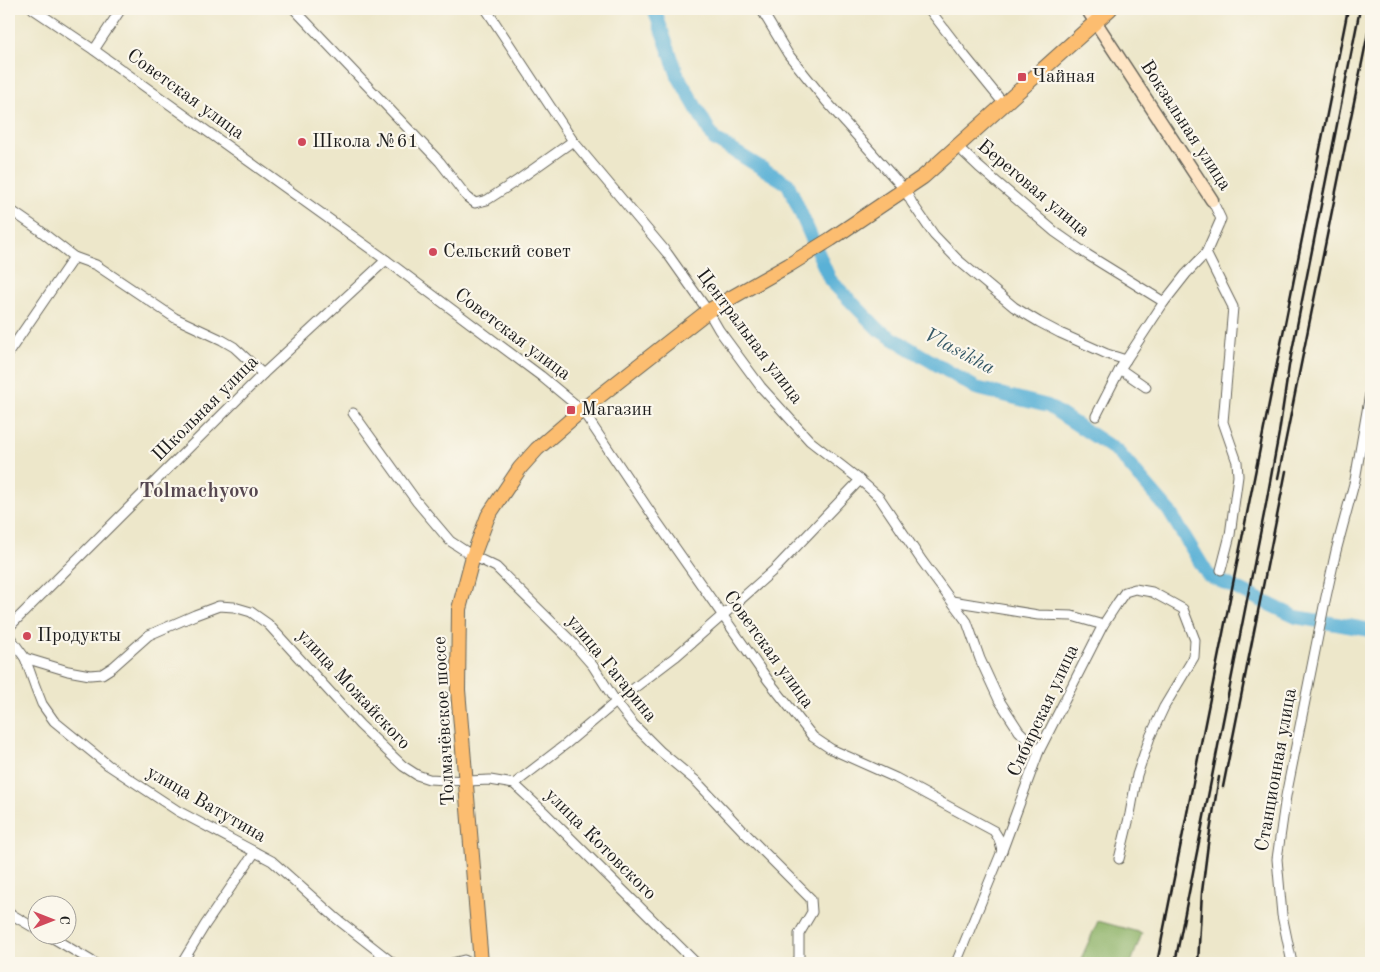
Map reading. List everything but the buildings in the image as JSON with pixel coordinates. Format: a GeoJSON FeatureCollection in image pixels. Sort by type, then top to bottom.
{"type":"FeatureCollection","features":[{"type":"Feature","properties":{"kind":"main road","name":"Толмачёвское шоссе"},"geometry":{"type":"LineString","coordinates":[[481,963],[458,690],[459,609],[473,556],[488,516],[520,468],[537,449],[582,410],[708,311],[831,239],[923,177],[1110,9]]}},
{"type":"Feature","properties":{"kind":"street","name":"Советская улица"},"geometry":{"type":"LineString","coordinates":[[33,9],[94,50],[386,260],[541,376],[582,410],[655,519],[768,680],[813,737],[831,749],[896,778],[994,830],[1002,851]]}},
{"type":"Feature","properties":{"kind":"street"},"geometry":{"type":"LineString","coordinates":[[94,50],[121,9]]}},
{"type":"Feature","properties":{"kind":"street"},"geometry":{"type":"LineString","coordinates":[[294,9],[440,162],[467,197],[475,203],[487,200],[573,141]]}},
{"type":"Feature","properties":{"kind":"street","name":"Центральная улица"},"geometry":{"type":"LineString","coordinates":[[486,9],[573,141],[667,253],[708,311],[719,330],[767,394],[810,441],[879,497],[922,561],[967,622],[980,659],[999,700],[1019,730],[1039,751]]}},
{"type":"Feature","properties":{"kind":"street"},"geometry":{"type":"LineString","coordinates":[[762,9],[788,54],[798,67],[905,190],[912,204],[934,235],[958,260],[1014,307],[1039,322],[1093,348],[1126,360]]}},
{"type":"Feature","properties":{"kind":"street"},"geometry":{"type":"LineString","coordinates":[[929,9],[1004,104]]}},
{"type":"Feature","properties":{"kind":"street","name":"Вокзальная улица"},"geometry":{"type":"LineString","coordinates":[[1087,9],[1212,200],[1221,219],[1206,253],[1186,274],[1164,302],[1120,369],[1096,416]]}},
{"type":"Feature","properties":{"kind":"street","name":"Береговая улица"},"geometry":{"type":"LineString","coordinates":[[958,147],[1055,232],[1088,255],[1164,302]]}},
{"type":"Feature","properties":{"kind":"street"},"geometry":{"type":"LineString","coordinates":[[9,209],[74,257],[96,265],[174,318],[234,347],[263,374]]}},
{"type":"Feature","properties":{"kind":"street"},"geometry":{"type":"LineString","coordinates":[[1206,253],[1233,307],[1223,422],[1237,462],[1238,476],[1230,535],[1221,570]]}},
{"type":"Feature","properties":{"kind":"street"},"geometry":{"type":"LineString","coordinates":[[10,349],[74,257]]}},
{"type":"Feature","properties":{"kind":"street","name":"Школьная улица"},"geometry":{"type":"LineString","coordinates":[[9,627],[263,374],[386,260]]}},
{"type":"Feature","properties":{"kind":"street"},"geometry":{"type":"LineString","coordinates":[[1120,369],[1146,387]]}},
{"type":"Feature","properties":{"kind":"street","name":"Станционная улица"},"geometry":{"type":"LineString","coordinates":[[1292,963],[1282,915],[1277,859],[1286,796],[1336,550],[1355,480],[1371,388]]}},
{"type":"Feature","properties":{"kind":"street","name":"улица Гагарина"},"geometry":{"type":"LineString","coordinates":[[353,413],[423,508],[450,541],[473,556],[496,567],[572,642],[593,666],[616,702],[633,724],[660,751],[696,782],[812,899],[812,912],[799,934],[796,963]]}},
{"type":"Feature","properties":{"kind":"street"},"geometry":{"type":"LineString","coordinates":[[467,781],[490,780],[514,784],[675,656],[723,615],[776,568],[860,480]]}},
{"type":"Feature","properties":{"kind":"street","name":"Сибирская улица"},"geometry":{"type":"LineString","coordinates":[[956,963],[1002,851],[1039,751],[1104,625],[1125,592],[1135,588],[1152,592],[1184,609],[1195,640],[1194,657],[1164,707],[1150,737],[1137,775],[1119,859]]}},
{"type":"Feature","properties":{"kind":"street"},"geometry":{"type":"LineString","coordinates":[[952,602],[1038,615],[1072,616],[1104,625]]}},
{"type":"Feature","properties":{"kind":"street","name":"улица Можайского"},"geometry":{"type":"LineString","coordinates":[[25,658],[68,671],[90,675],[102,674],[113,667],[149,635],[219,606],[234,607],[251,612],[268,624],[360,725],[403,766],[417,775],[429,779],[467,781]]}},
{"type":"Feature","properties":{"kind":"street","name":"улица Ватутина"},"geometry":{"type":"LineString","coordinates":[[9,636],[25,658],[42,704],[54,721],[108,765],[178,811],[272,860],[337,919],[393,963]]}},
{"type":"Feature","properties":{"kind":"street","name":"улица Котовского"},"geometry":{"type":"LineString","coordinates":[[514,784],[696,963]]}},
{"type":"Feature","properties":{"kind":"street"},"geometry":{"type":"LineString","coordinates":[[182,963],[254,852]]}},
{"type":"Feature","properties":{"kind":"street"},"geometry":{"type":"LineString","coordinates":[[9,913],[28,924]]}},
{"type":"Feature","properties":{"kind":"street"},"geometry":{"type":"LineString","coordinates":[[63,944],[95,963]]}},
{"type":"Feature","properties":{"kind":"street"},"geometry":{"type":"LineString","coordinates":[[452,963],[464,960],[470,963]]}},
{"type":"Feature","properties":{"kind":"green space"},"geometry":{"type":"Polygon","coordinates":[[[1098,921],[1142,933],[1131,963],[1079,963],[1098,921]]]}},
{"type":"Feature","properties":{"kind":"waterway","name":"Vlasikha"},"geometry":{"type":"LineString","coordinates":[[654,9],[678,76],[714,139],[788,184],[830,280],[879,330],[976,388],[1048,406],[1117,451],[1169,511],[1208,575],[1296,617],[1371,630]]}},
{"type":"Feature","properties":{"kind":"railway"},"geometry":{"type":"LineString","coordinates":[[1157,963],[1348,9]]}},
{"type":"Feature","properties":{"kind":"railway"},"geometry":{"type":"LineString","coordinates":[[1175,963],[1266,504],[1289,366],[1360,9]]}},
{"type":"Feature","properties":{"kind":"railway"},"geometry":{"type":"LineString","coordinates":[[1278,478],[1371,18]]}},
{"type":"Feature","properties":{"kind":"railway"},"geometry":{"type":"LineString","coordinates":[[1223,787],[1286,471]]}},
{"type":"Feature","properties":{"kind":"railway"},"geometry":{"type":"LineString","coordinates":[[1198,963],[1202,892],[1219,777]]}},
{"type":"Feature","properties":{"kind":"place","name":"Чайная"},"geometry":{"type":"Point","coordinates":[1022,77]}},
{"type":"Feature","properties":{"kind":"place","name":"Школа №61"},"geometry":{"type":"Point","coordinates":[302,142]}},
{"type":"Feature","properties":{"kind":"place","name":"Сельский совет"},"geometry":{"type":"Point","coordinates":[433,252]}},
{"type":"Feature","properties":{"kind":"place","name":"Магазин"},"geometry":{"type":"Point","coordinates":[571,410]}},
{"type":"Feature","properties":{"kind":"place","name":"Продукты"},"geometry":{"type":"Point","coordinates":[27,636]}},
{"type":"Feature","properties":{"kind":"district","name":"Tolmachyovo"},"geometry":{"type":"Point","coordinates":[199,491]}}]}
